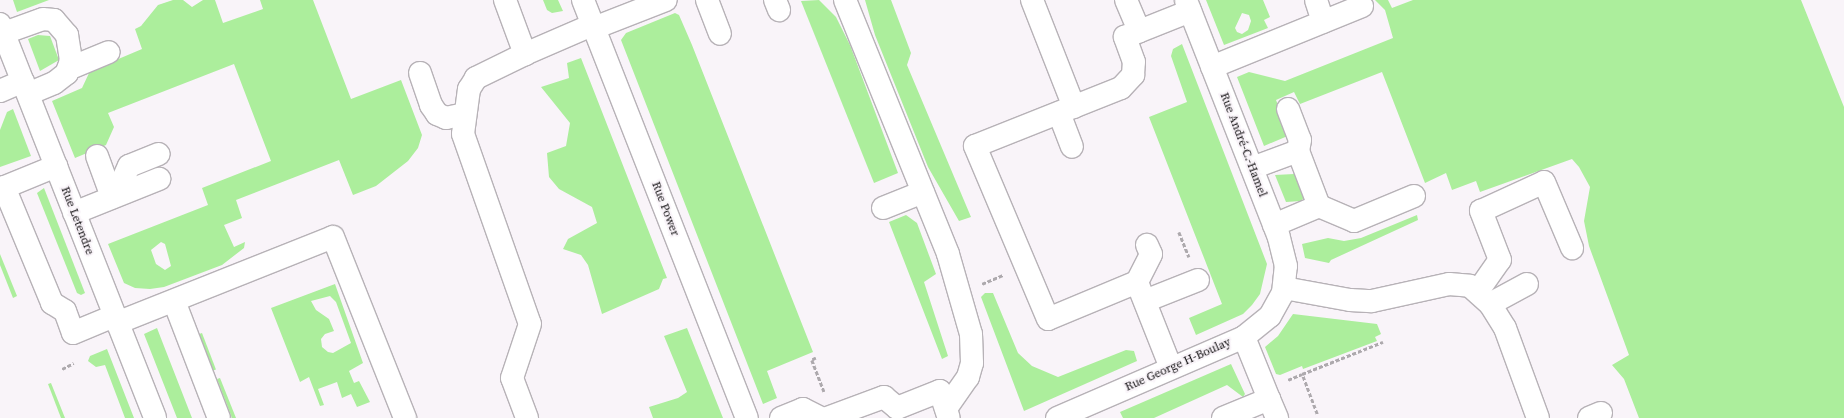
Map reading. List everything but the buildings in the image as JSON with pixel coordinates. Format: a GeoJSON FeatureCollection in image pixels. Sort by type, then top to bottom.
{"type":"FeatureCollection","features":[{"type":"Feature","properties":{"kind":"street"},"geometry":{"type":"LineString","coordinates":[[504,0],[525,54]]}},
{"type":"Feature","properties":{"kind":"street","name":"Rue Power"},"geometry":{"type":"LineString","coordinates":[[583,0],[747,418]]}},
{"type":"Feature","properties":{"kind":"street"},"geometry":{"type":"LineString","coordinates":[[527,418],[512,378],[530,324],[463,134],[469,89],[476,78],[525,54],[593,26],[666,0]]}},
{"type":"Feature","properties":{"kind":"street"},"geometry":{"type":"LineString","coordinates":[[707,0],[720,34]]}},
{"type":"Feature","properties":{"kind":"street"},"geometry":{"type":"LineString","coordinates":[[845,0],[948,254],[970,334],[972,363],[968,377],[948,413]]}},
{"type":"Feature","properties":{"kind":"street"},"geometry":{"type":"LineString","coordinates":[[1032,0],[1066,110],[1072,147]]}},
{"type":"Feature","properties":{"kind":"street"},"geometry":{"type":"LineString","coordinates":[[1126,0],[1139,31]]}},
{"type":"Feature","properties":{"kind":"street"},"geometry":{"type":"LineString","coordinates":[[1316,0],[1323,22]]}},
{"type":"Feature","properties":{"kind":"street"},"geometry":{"type":"LineString","coordinates":[[1188,5],[1125,37],[1134,62],[1133,75],[1127,83],[1066,110],[975,146],[1048,319],[1141,292],[1198,280]]}},
{"type":"Feature","properties":{"kind":"street","name":"Rue André-C.-Hamel"},"geometry":{"type":"LineString","coordinates":[[1188,5],[1274,225],[1286,266],[1284,290]]}},
{"type":"Feature","properties":{"kind":"street"},"geometry":{"type":"LineString","coordinates":[[1212,67],[1362,6]]}},
{"type":"Feature","properties":{"kind":"street"},"geometry":{"type":"LineString","coordinates":[[0,91],[25,88],[62,79],[68,69],[70,50],[67,35],[69,23],[54,20],[43,20],[2,28]]}},
{"type":"Feature","properties":{"kind":"street","name":"Rue Letendre"},"geometry":{"type":"LineString","coordinates":[[2,28],[154,418]]}},
{"type":"Feature","properties":{"kind":"street"},"geometry":{"type":"LineString","coordinates":[[68,69],[109,52]]}},
{"type":"Feature","properties":{"kind":"street"},"geometry":{"type":"LineString","coordinates":[[420,73],[431,105],[437,114],[446,118],[465,114]]}},
{"type":"Feature","properties":{"kind":"street"},"geometry":{"type":"LineString","coordinates":[[1288,109],[1300,140],[1298,151],[1319,206],[1354,221],[1414,196]]}},
{"type":"Feature","properties":{"kind":"street"},"geometry":{"type":"LineString","coordinates":[[1252,168],[1298,151]]}},
{"type":"Feature","properties":{"kind":"street"},"geometry":{"type":"LineString","coordinates":[[114,196],[129,166],[159,154]]}},
{"type":"Feature","properties":{"kind":"street"},"geometry":{"type":"LineString","coordinates":[[97,156],[114,196]]}},
{"type":"Feature","properties":{"kind":"street"},"geometry":{"type":"LineString","coordinates":[[56,166],[2,188],[52,303],[65,311],[73,333],[174,301],[333,237],[405,418]]}},
{"type":"Feature","properties":{"kind":"street"},"geometry":{"type":"LineString","coordinates":[[74,213],[159,179]]}},
{"type":"Feature","properties":{"kind":"street"},"geometry":{"type":"LineString","coordinates":[[1484,298],[1500,260],[1481,211],[1544,182],[1572,248]]}},
{"type":"Feature","properties":{"kind":"street"},"geometry":{"type":"LineString","coordinates":[[883,208],[924,192]]}},
{"type":"Feature","properties":{"kind":"street"},"geometry":{"type":"LineString","coordinates":[[1274,225],[1319,206]]}},
{"type":"Feature","properties":{"kind":"street"},"geometry":{"type":"LineString","coordinates":[[1147,245],[1151,254],[1141,292],[1171,368]]}},
{"type":"Feature","properties":{"kind":"street"},"geometry":{"type":"LineString","coordinates":[[1284,290],[1350,300],[1372,300],[1449,284],[1470,286],[1484,298],[1505,328],[1538,418]]}},
{"type":"Feature","properties":{"kind":"street"},"geometry":{"type":"LineString","coordinates":[[1484,298],[1527,284]]}},
{"type":"Feature","properties":{"kind":"street","name":"Rue George H-Boulay"},"geometry":{"type":"LineString","coordinates":[[1057,418],[1093,411],[1171,368],[1244,337],[1270,316],[1284,290]]}},
{"type":"Feature","properties":{"kind":"street"},"geometry":{"type":"LineString","coordinates":[[174,301],[219,418]]}},
{"type":"Feature","properties":{"kind":"street"},"geometry":{"type":"LineString","coordinates":[[1223,418],[1273,408],[1244,337]]}},
{"type":"Feature","properties":{"kind":"street"},"geometry":{"type":"LineString","coordinates":[[827,418],[884,397],[896,408],[940,392],[948,413]]}},
{"type":"Feature","properties":{"kind":"street"},"geometry":{"type":"LineString","coordinates":[[781,418],[803,409],[821,418]]}},
{"type":"Feature","properties":{"kind":"path"},"geometry":{"type":"LineString","coordinates":[[959,293],[1026,266]]}},
{"type":"Feature","properties":{"kind":"path"},"geometry":{"type":"LineString","coordinates":[[1317,414],[1302,374],[1383,342]]}},
{"type":"Feature","properties":{"kind":"path"},"geometry":{"type":"LineString","coordinates":[[816,358],[812,360],[818,377]]}},
{"type":"Feature","properties":{"kind":"path"},"geometry":{"type":"LineString","coordinates":[[1332,362],[1334,367]]}},
{"type":"Feature","properties":{"kind":"path"},"geometry":{"type":"LineString","coordinates":[[62,369],[74,363]]}},
{"type":"Feature","properties":{"kind":"green space"},"geometry":{"type":"Polygon","coordinates":[[[13,0],[49,0],[17,12],[13,0]]]}},
{"type":"Feature","properties":{"kind":"green space"},"geometry":{"type":"Polygon","coordinates":[[[173,0],[183,0],[192,7],[203,0],[215,0],[223,23],[263,9],[260,0],[313,0],[351,99],[401,80],[422,135],[418,148],[408,161],[376,186],[353,195],[339,160],[236,200],[242,218],[224,225],[234,247],[245,242],[244,248],[222,265],[164,287],[150,289],[135,288],[124,283],[108,244],[208,205],[202,188],[271,161],[234,64],[108,113],[114,127],[106,145],[75,158],[52,101],[82,88],[90,71],[142,49],[135,29],[141,26],[158,5],[173,0]],[[161,242],[151,250],[156,264],[165,270],[171,266],[165,244],[161,242]]]}},
{"type":"Feature","properties":{"kind":"green space"},"geometry":{"type":"Polygon","coordinates":[[[543,0],[558,0],[563,11],[552,13],[547,10],[543,0]]]}},
{"type":"Feature","properties":{"kind":"green space"},"geometry":{"type":"Polygon","coordinates":[[[819,0],[836,17],[850,45],[898,173],[874,183],[801,1],[819,0]]]}},
{"type":"Feature","properties":{"kind":"green space"},"geometry":{"type":"Polygon","coordinates":[[[865,0],[891,0],[911,53],[907,65],[971,217],[959,221],[928,167],[875,35],[865,0]]]}},
{"type":"Feature","properties":{"kind":"green space"},"geometry":{"type":"Polygon","coordinates":[[[1206,0],[1263,0],[1270,17],[1264,20],[1268,28],[1224,45],[1206,0]],[[1242,13],[1235,28],[1237,32],[1242,34],[1248,30],[1251,21],[1249,15],[1242,13]]]}},
{"type":"Feature","properties":{"kind":"green space"},"geometry":{"type":"Polygon","coordinates":[[[1375,0],[1388,0],[1392,8],[1413,0],[1801,0],[1844,107],[1844,418],[1639,418],[1624,379],[1612,365],[1629,355],[1589,246],[1584,221],[1590,187],[1579,167],[1572,159],[1480,192],[1476,181],[1452,190],[1446,173],[1425,183],[1382,72],[1300,104],[1294,92],[1276,100],[1290,135],[1264,146],[1237,77],[1249,72],[1285,81],[1393,38],[1385,10],[1375,0]]]}},
{"type":"Feature","properties":{"kind":"green space"},"geometry":{"type":"Polygon","coordinates":[[[675,13],[679,15],[692,45],[813,352],[767,371],[777,398],[763,404],[621,40],[626,33],[675,13]]]}},
{"type":"Feature","properties":{"kind":"green space"},"geometry":{"type":"Polygon","coordinates":[[[38,35],[50,36],[59,60],[40,71],[28,39],[38,35]]]}},
{"type":"Feature","properties":{"kind":"green space"},"geometry":{"type":"Polygon","coordinates":[[[1182,44],[1267,264],[1260,294],[1243,314],[1196,335],[1189,318],[1222,304],[1149,117],[1187,102],[1171,56],[1173,49],[1182,44]]]}},
{"type":"Feature","properties":{"kind":"green space"},"geometry":{"type":"Polygon","coordinates":[[[581,58],[667,278],[663,279],[659,289],[602,314],[588,265],[581,255],[563,249],[568,239],[597,223],[592,207],[559,189],[549,177],[547,153],[566,146],[570,123],[541,87],[569,78],[567,63],[581,58]]]}},
{"type":"Feature","properties":{"kind":"green space"},"geometry":{"type":"Polygon","coordinates":[[[13,109],[31,156],[0,167],[0,130],[7,112],[13,109]]]}},
{"type":"Feature","properties":{"kind":"green space"},"geometry":{"type":"Polygon","coordinates":[[[1294,174],[1302,181],[1306,195],[1301,201],[1286,202],[1275,175],[1294,174]]]}},
{"type":"Feature","properties":{"kind":"green space"},"geometry":{"type":"Polygon","coordinates":[[[44,188],[85,293],[81,295],[77,293],[37,193],[44,188]]]}},
{"type":"Feature","properties":{"kind":"green space"},"geometry":{"type":"Polygon","coordinates":[[[906,215],[917,223],[936,274],[924,282],[948,356],[942,359],[889,222],[906,215]]]}},
{"type":"Feature","properties":{"kind":"green space"},"geometry":{"type":"Polygon","coordinates":[[[1417,215],[1418,220],[1331,260],[1329,263],[1305,258],[1302,244],[1328,238],[1344,241],[1361,238],[1417,215]]]}},
{"type":"Feature","properties":{"kind":"green space"},"geometry":{"type":"Polygon","coordinates":[[[0,254],[17,296],[13,298],[0,265],[0,254]]]}},
{"type":"Feature","properties":{"kind":"green space"},"geometry":{"type":"Polygon","coordinates":[[[335,284],[363,363],[349,371],[354,383],[359,381],[370,402],[357,407],[351,394],[342,398],[337,382],[318,389],[324,405],[320,406],[309,377],[300,382],[271,308],[335,284]],[[330,296],[311,301],[316,310],[329,319],[334,331],[325,334],[321,339],[322,347],[328,352],[333,353],[351,343],[336,302],[330,296]]]}},
{"type":"Feature","properties":{"kind":"green space"},"geometry":{"type":"Polygon","coordinates":[[[985,293],[993,293],[1018,353],[1032,366],[1058,377],[1126,350],[1134,351],[1137,361],[1024,411],[981,297],[985,293]]]}},
{"type":"Feature","properties":{"kind":"green space"},"geometry":{"type":"Polygon","coordinates":[[[1293,314],[1377,324],[1381,334],[1375,337],[1377,341],[1303,369],[1302,366],[1280,375],[1276,374],[1265,347],[1278,336],[1293,314]]]}},
{"type":"Feature","properties":{"kind":"green space"},"geometry":{"type":"Polygon","coordinates":[[[157,328],[192,418],[177,418],[144,334],[157,328]]]}},
{"type":"Feature","properties":{"kind":"green space"},"geometry":{"type":"Polygon","coordinates":[[[687,328],[723,418],[653,418],[649,407],[678,398],[687,392],[664,336],[687,328]]]}},
{"type":"Feature","properties":{"kind":"green space"},"geometry":{"type":"Polygon","coordinates":[[[202,333],[216,369],[213,370],[199,334],[202,333]]]}},
{"type":"Feature","properties":{"kind":"green space"},"geometry":{"type":"Polygon","coordinates":[[[107,349],[134,418],[125,418],[105,365],[96,367],[88,361],[90,356],[107,349]]]}},
{"type":"Feature","properties":{"kind":"green space"},"geometry":{"type":"Polygon","coordinates":[[[1231,364],[1245,394],[1243,397],[1227,385],[1154,418],[1123,418],[1120,412],[1231,364]]]}},
{"type":"Feature","properties":{"kind":"green space"},"geometry":{"type":"Polygon","coordinates":[[[220,378],[236,418],[232,418],[217,379],[220,378]]]}},
{"type":"Feature","properties":{"kind":"green space"},"geometry":{"type":"Polygon","coordinates":[[[51,383],[65,418],[61,418],[48,384],[51,383]]]}}]}
